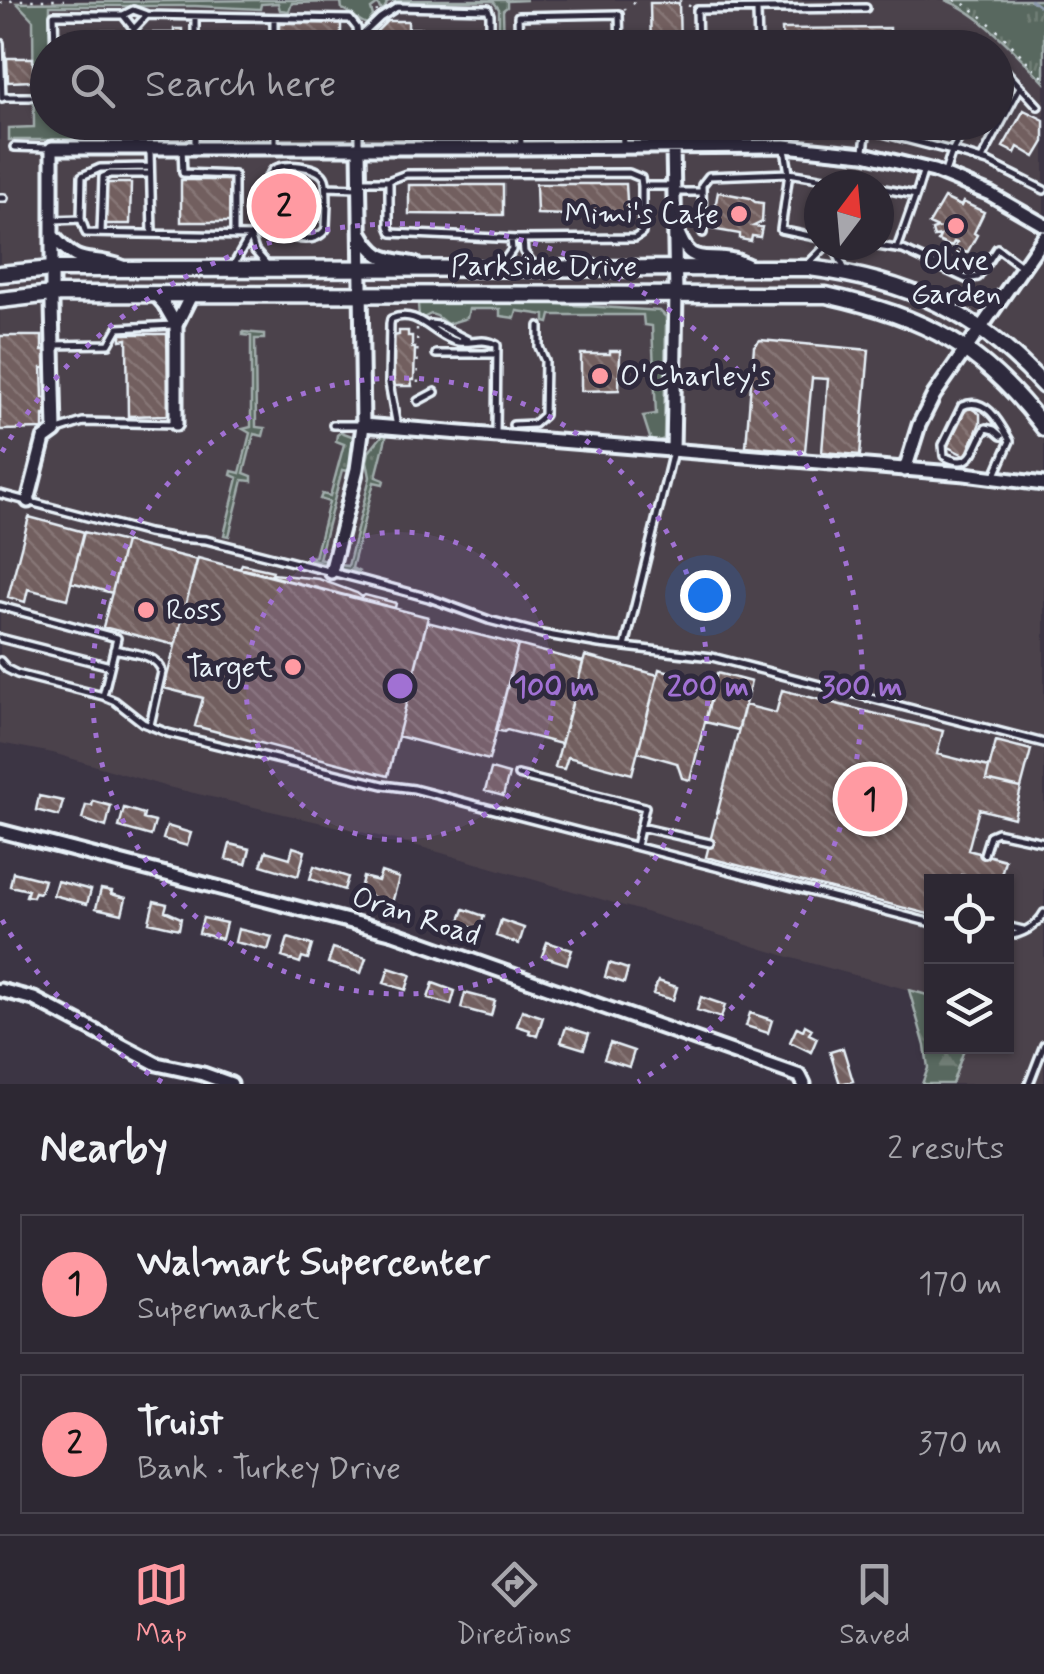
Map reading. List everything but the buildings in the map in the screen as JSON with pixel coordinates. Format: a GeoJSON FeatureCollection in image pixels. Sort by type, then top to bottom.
{"type":"FeatureCollection","features":[{"type":"Feature","properties":{"kind":"street"},"geometry":{"type":"LineString","coordinates":[[28,501],[44,439],[55,432],[52,148],[785,146],[864,154],[924,168],[990,194],[1044,225]]}},
{"type":"Feature","properties":{"kind":"street"},"geometry":{"type":"LineString","coordinates":[[332,572],[357,469],[363,425],[359,147]]}},
{"type":"Feature","properties":{"kind":"street"},"geometry":{"type":"LineString","coordinates":[[673,148],[674,450]]}},
{"type":"Feature","properties":{"kind":"street"},"geometry":{"type":"LineString","coordinates":[[673,220],[691,254],[704,259],[733,260],[753,268]]}},
{"type":"Feature","properties":{"kind":"street"},"geometry":{"type":"LineString","coordinates":[[360,232],[378,255],[429,268]]}},
{"type":"Feature","properties":{"kind":"street"},"geometry":{"type":"LineString","coordinates":[[52,235],[72,256],[106,261],[126,269]]}},
{"type":"Feature","properties":{"kind":"street"},"geometry":{"type":"LineString","coordinates":[[905,470],[926,410],[1044,237]]}},
{"type":"Feature","properties":{"kind":"street","name":"Parkside Drive"},"geometry":{"type":"LineString","coordinates":[[0,274],[52,269],[270,268],[804,268],[847,272],[920,294],[982,328],[1044,386]]}},
{"type":"Feature","properties":{"kind":"street","name":"Parkside Drive"},"geometry":{"type":"LineString","coordinates":[[0,300],[52,294],[826,294],[884,308],[966,349],[1021,399],[1044,428]]}},
{"type":"Feature","properties":{"kind":"street"},"geometry":{"type":"LineString","coordinates":[[155,294],[176,325]]}},
{"type":"Feature","properties":{"kind":"street"},"geometry":{"type":"LineString","coordinates":[[176,424],[176,325],[191,295]]}},
{"type":"Feature","properties":{"kind":"street"},"geometry":{"type":"LineString","coordinates":[[363,425],[1044,484]]}},
{"type":"Feature","properties":{"kind":"street","name":"Oran Road"},"geometry":{"type":"LineString","coordinates":[[0,831],[394,933],[800,1076],[804,1084]]}},
{"type":"Feature","properties":{"kind":"street"},"geometry":{"type":"LineString","coordinates":[[0,990],[34,999],[157,1064],[231,1084]]}},
{"type":"Feature","properties":{"kind":"lane"},"geometry":{"type":"LineString","coordinates":[[367,30],[397,7],[488,9],[490,30]]}},
{"type":"Feature","properties":{"kind":"lane"},"geometry":{"type":"LineString","coordinates":[[698,30],[697,10],[866,8]]}},
{"type":"Feature","properties":{"kind":"lane"},"geometry":{"type":"LineString","coordinates":[[54,30],[54,15],[123,15],[132,10],[147,14],[350,19],[357,30]]}},
{"type":"Feature","properties":{"kind":"lane"},"geometry":{"type":"LineString","coordinates":[[757,10],[758,30]]}},
{"type":"Feature","properties":{"kind":"lane"},"geometry":{"type":"LineString","coordinates":[[123,15],[134,29],[147,14]]}},
{"type":"Feature","properties":{"kind":"lane"},"geometry":{"type":"LineString","coordinates":[[518,30],[518,16],[619,14],[619,30]]}},
{"type":"Feature","properties":{"kind":"lane"},"geometry":{"type":"LineString","coordinates":[[195,15],[195,30]]}},
{"type":"Feature","properties":{"kind":"lane"},"geometry":{"type":"LineString","coordinates":[[274,18],[274,30]]}},
{"type":"Feature","properties":{"kind":"lane"},"geometry":{"type":"LineString","coordinates":[[0,43],[1,98],[30,97]]}},
{"type":"Feature","properties":{"kind":"lane"},"geometry":{"type":"LineString","coordinates":[[1014,81],[1038,106]]}},
{"type":"Feature","properties":{"kind":"lane"},"geometry":{"type":"LineString","coordinates":[[1014,98],[1020,87]]}},
{"type":"Feature","properties":{"kind":"lane"},"geometry":{"type":"LineString","coordinates":[[136,140],[136,147]]}},
{"type":"Feature","properties":{"kind":"lane"},"geometry":{"type":"LineString","coordinates":[[191,140],[183,173],[234,175],[234,236]]}},
{"type":"Feature","properties":{"kind":"lane"},"geometry":{"type":"LineString","coordinates":[[275,140],[275,147]]}},
{"type":"Feature","properties":{"kind":"lane"},"geometry":{"type":"LineString","coordinates":[[359,140],[359,147]]}},
{"type":"Feature","properties":{"kind":"lane"},"geometry":{"type":"LineString","coordinates":[[521,140],[521,148]]}},
{"type":"Feature","properties":{"kind":"lane"},"geometry":{"type":"LineString","coordinates":[[622,140],[622,148]]}},
{"type":"Feature","properties":{"kind":"lane"},"geometry":{"type":"LineString","coordinates":[[703,140],[703,148]]}},
{"type":"Feature","properties":{"kind":"lane"},"geometry":{"type":"LineString","coordinates":[[760,140],[760,146]]}},
{"type":"Feature","properties":{"kind":"lane"},"geometry":{"type":"LineString","coordinates":[[864,154],[866,140]]}},
{"type":"Feature","properties":{"kind":"lane"},"geometry":{"type":"LineString","coordinates":[[911,140],[981,160],[1044,190]]}},
{"type":"Feature","properties":{"kind":"lane"},"geometry":{"type":"LineString","coordinates":[[944,175],[958,140]]}},
{"type":"Feature","properties":{"kind":"lane"},"geometry":{"type":"LineString","coordinates":[[981,160],[992,140]]}},
{"type":"Feature","properties":{"kind":"lane"},"geometry":{"type":"LineString","coordinates":[[785,146],[789,173],[781,230],[804,235]]}},
{"type":"Feature","properties":{"kind":"lane"},"geometry":{"type":"LineString","coordinates":[[150,147],[152,234]]}},
{"type":"Feature","properties":{"kind":"lane"},"geometry":{"type":"LineString","coordinates":[[296,147],[296,167]]}},
{"type":"Feature","properties":{"kind":"lane"},"geometry":{"type":"LineString","coordinates":[[14,148],[52,148]]}},
{"type":"Feature","properties":{"kind":"lane"},"geometry":{"type":"LineString","coordinates":[[230,269],[258,230],[268,229],[288,238],[320,237],[326,229],[326,188],[324,176],[318,170],[310,166],[277,168],[268,177],[268,229]]}},
{"type":"Feature","properties":{"kind":"lane"},"geometry":{"type":"LineString","coordinates":[[150,170],[100,168],[82,176],[81,219],[86,233],[250,236]]}},
{"type":"Feature","properties":{"kind":"lane"},"geometry":{"type":"LineString","coordinates":[[897,248],[924,168]]}},
{"type":"Feature","properties":{"kind":"lane"},"geometry":{"type":"LineString","coordinates":[[101,234],[103,177],[150,170]]}},
{"type":"Feature","properties":{"kind":"lane"},"geometry":{"type":"LineString","coordinates":[[326,188],[388,181],[406,174],[629,173],[641,178],[642,233],[635,238],[512,239],[392,233],[388,181]]}},
{"type":"Feature","properties":{"kind":"lane"},"geometry":{"type":"LineString","coordinates":[[703,233],[701,192],[709,176],[804,176]]}},
{"type":"Feature","properties":{"kind":"lane"},"geometry":{"type":"LineString","coordinates":[[642,186],[701,192]]}},
{"type":"Feature","properties":{"kind":"lane"},"geometry":{"type":"LineString","coordinates":[[894,191],[916,195]]}},
{"type":"Feature","properties":{"kind":"lane"},"geometry":{"type":"LineString","coordinates":[[52,220],[81,219]]}},
{"type":"Feature","properties":{"kind":"lane"},"geometry":{"type":"LineString","coordinates":[[250,236],[255,251],[270,268]]}},
{"type":"Feature","properties":{"kind":"lane"},"geometry":{"type":"LineString","coordinates":[[500,268],[509,256],[512,239]]}},
{"type":"Feature","properties":{"kind":"lane"},"geometry":{"type":"LineString","coordinates":[[523,239],[524,252],[539,268]]}},
{"type":"Feature","properties":{"kind":"lane"},"geometry":{"type":"LineString","coordinates":[[894,248],[966,279],[978,277],[997,248],[1022,266]]}},
{"type":"Feature","properties":{"kind":"lane"},"geometry":{"type":"LineString","coordinates":[[804,268],[813,260]]}},
{"type":"Feature","properties":{"kind":"lane"},"geometry":{"type":"LineString","coordinates":[[839,260],[847,272]]}},
{"type":"Feature","properties":{"kind":"lane"},"geometry":{"type":"LineString","coordinates":[[397,427],[390,383],[390,324],[397,316],[417,318],[468,340],[492,341],[497,345],[496,436]]}},
{"type":"Feature","properties":{"kind":"lane"},"geometry":{"type":"LineString","coordinates":[[53,345],[109,344],[118,328],[176,325]]}},
{"type":"Feature","properties":{"kind":"lane"},"geometry":{"type":"LineString","coordinates":[[514,425],[534,424],[544,415],[546,361],[539,347],[540,326]]}},
{"type":"Feature","properties":{"kind":"lane"},"geometry":{"type":"LineString","coordinates":[[436,354],[496,354]]}},
{"type":"Feature","properties":{"kind":"lane"},"geometry":{"type":"LineString","coordinates":[[418,401],[435,392]]}},
{"type":"Feature","properties":{"kind":"lane"},"geometry":{"type":"LineString","coordinates":[[993,478],[1010,441],[999,421],[978,403],[967,402],[962,406],[943,446],[944,456],[964,462],[986,428],[1001,436]]}},
{"type":"Feature","properties":{"kind":"lane"},"geometry":{"type":"LineString","coordinates":[[55,432],[84,422],[176,424]]}},
{"type":"Feature","properties":{"kind":"lane"},"geometry":{"type":"LineString","coordinates":[[332,425],[363,425]]}},
{"type":"Feature","properties":{"kind":"lane"},"geometry":{"type":"LineString","coordinates":[[625,647],[674,450]]}},
{"type":"Feature","properties":{"kind":"lane"},"geometry":{"type":"LineString","coordinates":[[0,494],[148,533],[206,540],[332,572],[429,598],[528,631],[582,642],[712,657],[1044,742]]}},
{"type":"Feature","properties":{"kind":"lane"},"geometry":{"type":"LineString","coordinates":[[0,606],[117,638],[103,696]]}},
{"type":"Feature","properties":{"kind":"lane"},"geometry":{"type":"LineString","coordinates":[[0,638],[110,666]]}},
{"type":"Feature","properties":{"kind":"lane"},"geometry":{"type":"LineString","coordinates":[[114,649],[152,658],[161,666],[150,726]]}},
{"type":"Feature","properties":{"kind":"lane"},"geometry":{"type":"LineString","coordinates":[[0,662],[18,674],[115,701],[150,726],[168,733],[414,789],[924,921]]}},
{"type":"Feature","properties":{"kind":"lane"},"geometry":{"type":"LineString","coordinates":[[518,774],[645,807],[636,846]]}},
{"type":"Feature","properties":{"kind":"lane"},"geometry":{"type":"LineString","coordinates":[[640,826],[710,843]]}},
{"type":"Feature","properties":{"kind":"lane"},"geometry":{"type":"LineString","coordinates":[[984,854],[989,837],[997,832],[1044,842]]}},
{"type":"Feature","properties":{"kind":"lane"},"geometry":{"type":"LineString","coordinates":[[1014,934],[1026,931],[1044,913]]}},
{"type":"Feature","properties":{"kind":"lane"},"geometry":{"type":"LineString","coordinates":[[1014,928],[1026,931]]}},
{"type":"Feature","properties":{"kind":"lane"},"geometry":{"type":"LineString","coordinates":[[1028,1084],[1044,1045]]}},
{"type":"Feature","properties":{"kind":"path"},"geometry":{"type":"LineString","coordinates":[[0,3],[64,0]]}},
{"type":"Feature","properties":{"kind":"path"},"geometry":{"type":"LineString","coordinates":[[374,0],[380,18]]}},
{"type":"Feature","properties":{"kind":"path"},"geometry":{"type":"LineString","coordinates":[[619,14],[638,0]]}},
{"type":"Feature","properties":{"kind":"path"},"geometry":{"type":"LineString","coordinates":[[680,0],[697,10]]}},
{"type":"Feature","properties":{"kind":"path"},"geometry":{"type":"LineString","coordinates":[[954,0],[962,2],[995,30]]}},
{"type":"Feature","properties":{"kind":"path"},"geometry":{"type":"LineString","coordinates":[[1014,48],[1044,78]]}},
{"type":"Feature","properties":{"kind":"path"},"geometry":{"type":"LineString","coordinates":[[417,318],[418,401]]}},
{"type":"Feature","properties":{"kind":"shaded area"},"geometry":{"type":"Polygon","coordinates":[[[0,0],[945,0],[961,6],[991,30],[30,30],[30,140],[1014,140],[1014,52],[1044,82],[1044,1084],[952,1084],[963,1054],[1014,1054],[1014,874],[924,874],[924,994],[404,842],[164,786],[53,753],[0,743],[0,0]]]}},
{"type":"Feature","properties":{"kind":"green space"},"geometry":{"type":"Polygon","coordinates":[[[527,0],[507,1],[504,30],[499,30],[499,9],[493,1],[384,1],[384,9],[378,4],[371,9],[373,16],[367,24],[342,9],[341,2],[292,3],[289,11],[280,10],[278,3],[261,4],[260,9],[50,6],[50,30],[33,30],[33,20],[17,3],[527,0]]]}},
{"type":"Feature","properties":{"kind":"green space"},"geometry":{"type":"Polygon","coordinates":[[[945,0],[1044,0],[1044,82],[1014,51],[1014,30],[991,30],[945,0]]]}},
{"type":"Feature","properties":{"kind":"green space"},"geometry":{"type":"Polygon","coordinates":[[[30,127],[30,140],[9,140],[9,128],[30,127]]]}},
{"type":"Feature","properties":{"kind":"green space"},"geometry":{"type":"Polygon","coordinates":[[[418,304],[555,304],[660,311],[666,317],[664,439],[652,444],[643,416],[656,414],[652,326],[644,325],[643,315],[551,315],[549,323],[545,322],[545,315],[517,311],[515,318],[500,316],[500,309],[469,309],[467,318],[447,324],[431,314],[419,317],[418,304]]]}},
{"type":"Feature","properties":{"kind":"green space"},"geometry":{"type":"Polygon","coordinates":[[[243,332],[264,334],[264,339],[255,339],[256,427],[265,428],[263,436],[254,434],[244,473],[252,476],[252,481],[243,480],[229,536],[224,535],[238,478],[231,475],[232,471],[240,473],[250,433],[243,429],[251,427],[251,336],[243,332]]]}},
{"type":"Feature","properties":{"kind":"green space"},"geometry":{"type":"Polygon","coordinates":[[[341,432],[352,436],[355,446],[350,471],[342,470],[319,559],[327,561],[325,564],[306,558],[315,557],[329,502],[320,499],[322,494],[330,496],[344,444],[336,441],[341,432]]]}},
{"type":"Feature","properties":{"kind":"green space"},"geometry":{"type":"Polygon","coordinates":[[[385,432],[395,434],[387,434],[376,477],[384,480],[383,484],[374,482],[352,568],[360,572],[340,569],[340,565],[348,566],[370,477],[369,452],[385,432]]]}},
{"type":"Feature","properties":{"kind":"green space"},"geometry":{"type":"Polygon","coordinates":[[[909,990],[924,994],[924,1042],[909,990]]]}},
{"type":"Feature","properties":{"kind":"green space"},"geometry":{"type":"Polygon","coordinates":[[[926,1054],[963,1054],[952,1084],[922,1084],[928,1068],[926,1054]]]}},
{"type":"Feature","properties":{"kind":"waterway"},"geometry":{"type":"LineString","coordinates":[[1031,0],[1044,10]]}},
{"type":"Feature","properties":{"kind":"place","name":"Truist"},"geometry":{"type":"Point","coordinates":[284,206]}},
{"type":"Feature","properties":{"kind":"place","name":"Mimi's Cafe"},"geometry":{"type":"Point","coordinates":[739,214]}},
{"type":"Feature","properties":{"kind":"place","name":"Olive Garden"},"geometry":{"type":"Point","coordinates":[956,226]}},
{"type":"Feature","properties":{"kind":"place","name":"O'Charley's"},"geometry":{"type":"Point","coordinates":[600,376]}},
{"type":"Feature","properties":{"kind":"place","name":"Ross"},"geometry":{"type":"Point","coordinates":[146,610]}},
{"type":"Feature","properties":{"kind":"place","name":"Target"},"geometry":{"type":"Point","coordinates":[293,667]}},
{"type":"Feature","properties":{"kind":"place","name":"Walmart Supercenter"},"geometry":{"type":"Point","coordinates":[870,799]}}]}
